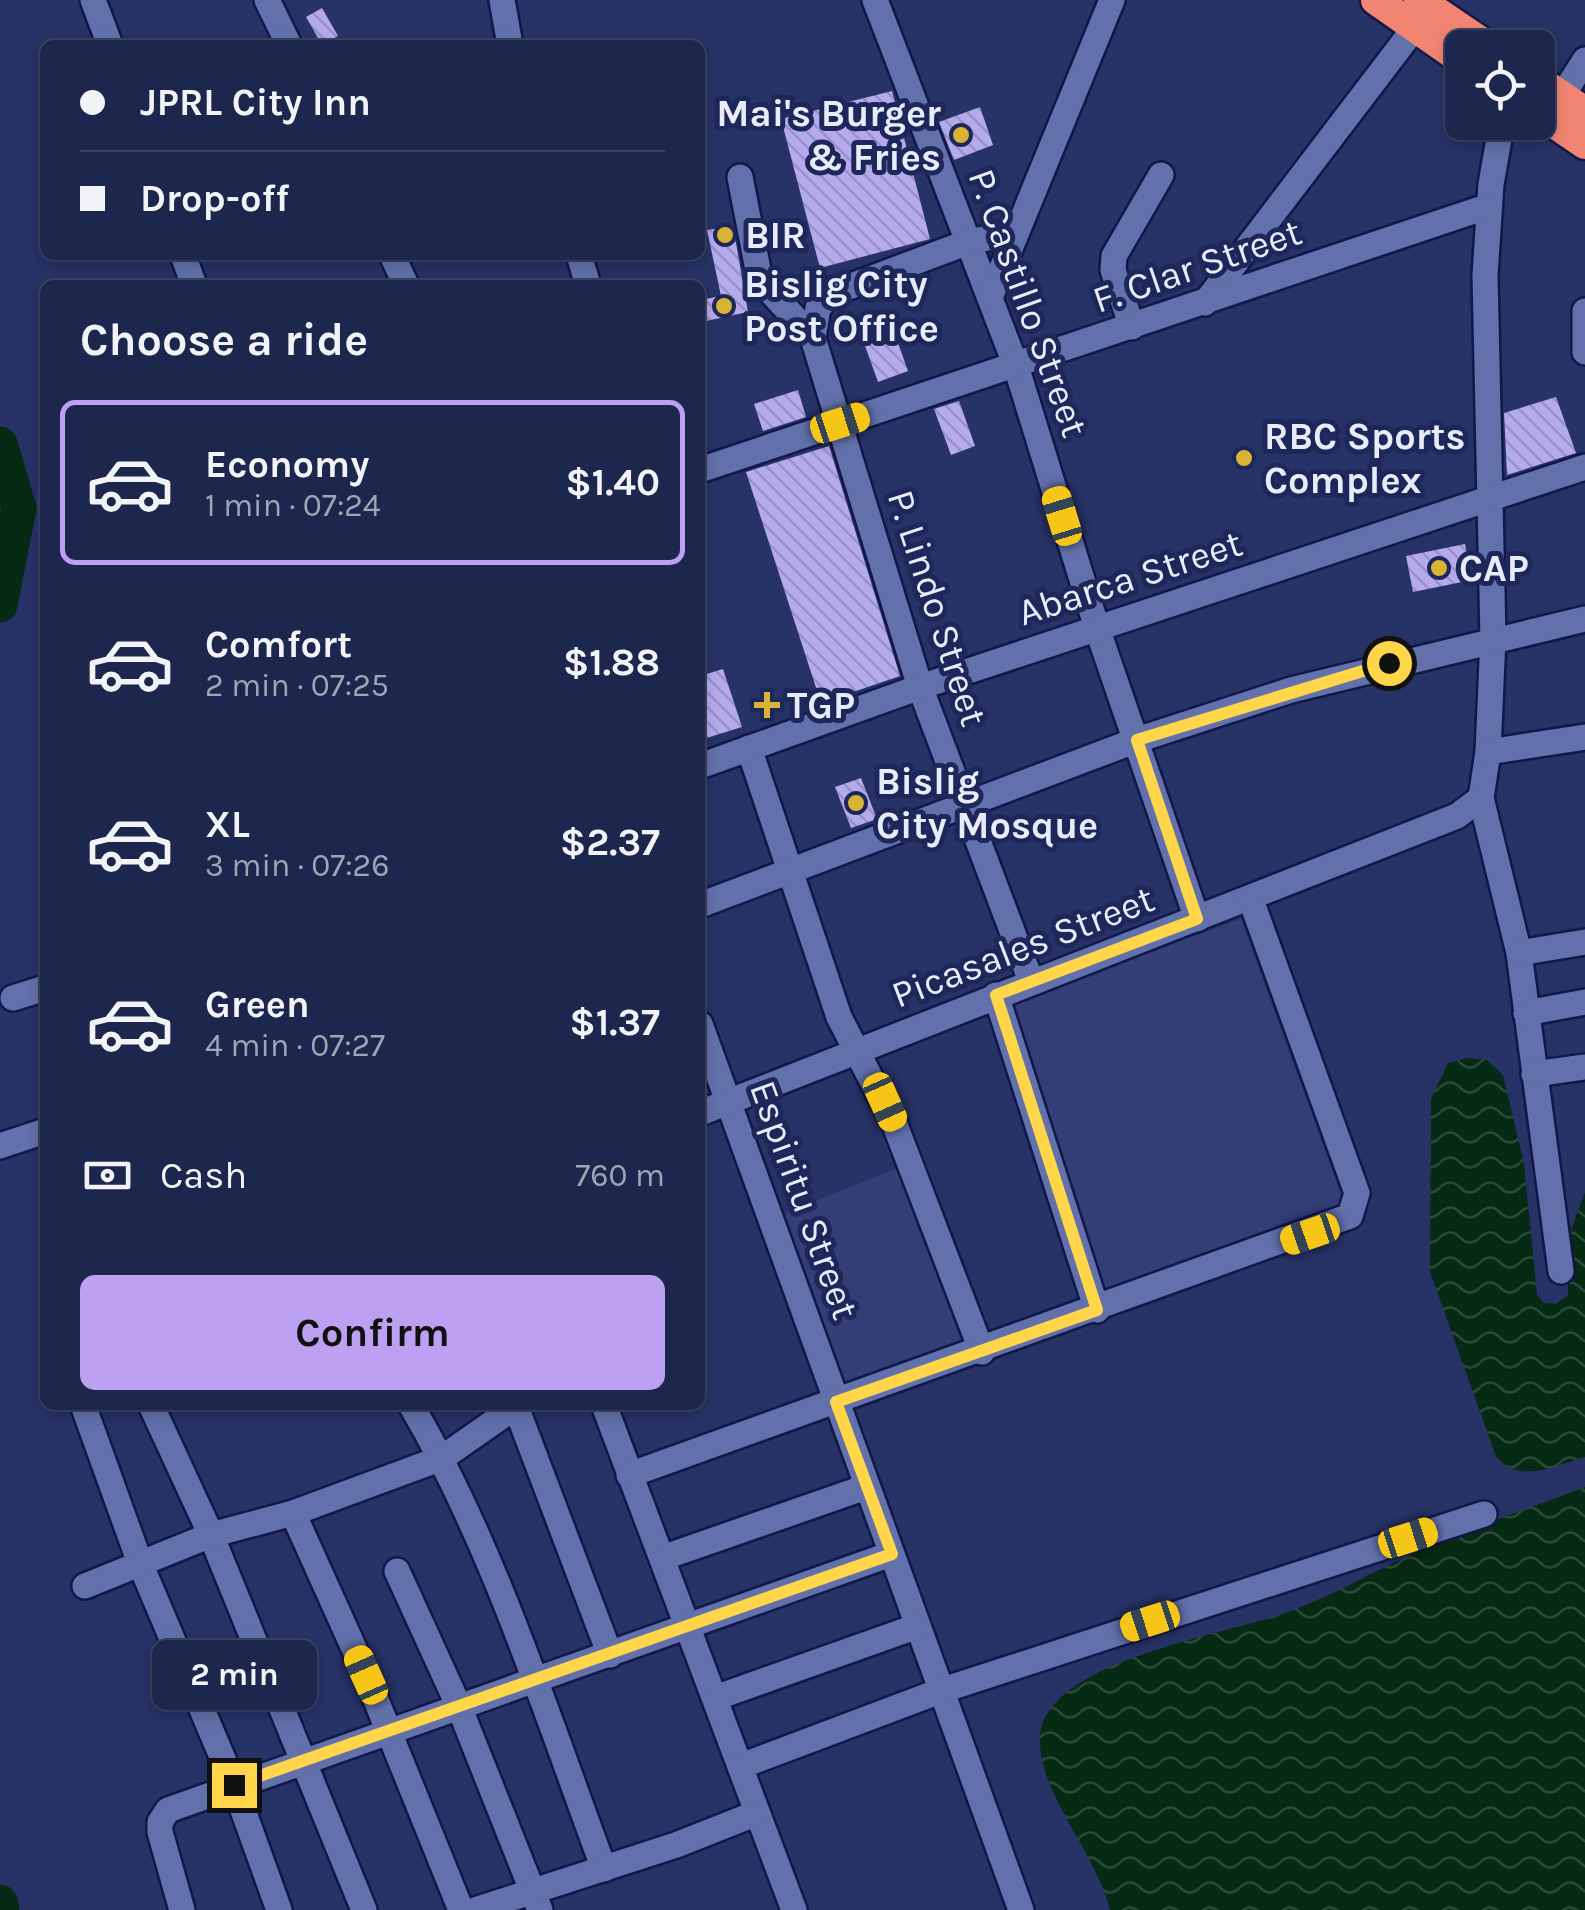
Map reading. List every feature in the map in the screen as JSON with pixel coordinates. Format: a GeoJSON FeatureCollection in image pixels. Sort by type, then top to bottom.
{"type":"FeatureCollection","features":[{"type":"Feature","properties":{"kind":"highway"},"geometry":{"type":"LineString","coordinates":[[1376,0],[1425,9],[1460,30]]}},
{"type":"Feature","properties":{"kind":"highway"},"geometry":{"type":"LineString","coordinates":[[1425,9],[1445,37]]}},
{"type":"Feature","properties":{"kind":"highway"},"geometry":{"type":"LineString","coordinates":[[1555,105],[1585,144]]}},
{"type":"Feature","properties":{"kind":"street"},"geometry":{"type":"LineString","coordinates":[[93,0],[108,40]]}},
{"type":"Feature","properties":{"kind":"street"},"geometry":{"type":"LineString","coordinates":[[267,0],[287,40]]}},
{"type":"Feature","properties":{"kind":"street"},"geometry":{"type":"LineString","coordinates":[[502,0],[509,40]]}},
{"type":"Feature","properties":{"kind":"street","name":"P. Castillo Street"},"geometry":{"type":"LineString","coordinates":[[875,0],[1016,366],[1096,628],[1197,919]]}},
{"type":"Feature","properties":{"kind":"street"},"geometry":{"type":"LineString","coordinates":[[991,295],[1112,0]]}},
{"type":"Feature","properties":{"kind":"street"},"geometry":{"type":"LineString","coordinates":[[1205,304],[1425,9]]}},
{"type":"Feature","properties":{"kind":"street"},"geometry":{"type":"LineString","coordinates":[[1555,103],[1585,60]]}},
{"type":"Feature","properties":{"kind":"street"},"geometry":{"type":"LineString","coordinates":[[1499,140],[1488,206],[1484,315],[1493,638],[1482,798],[1519,953],[1561,1272]]}},
{"type":"Feature","properties":{"kind":"street"},"geometry":{"type":"LineString","coordinates":[[1132,328],[1113,270],[1114,256],[1161,175]]}},
{"type":"Feature","properties":{"kind":"street"},"geometry":{"type":"LineString","coordinates":[[740,177],[760,280],[813,338]]}},
{"type":"Feature","properties":{"kind":"street","name":"F. Clar Street"},"geometry":{"type":"LineString","coordinates":[[705,468],[1205,304],[1488,206]]}},
{"type":"Feature","properties":{"kind":"street"},"geometry":{"type":"LineString","coordinates":[[813,338],[818,308],[830,294],[971,241],[1014,234]]}},
{"type":"Feature","properties":{"kind":"street"},"geometry":{"type":"LineString","coordinates":[[1585,311],[1585,352]]}},
{"type":"Feature","properties":{"kind":"street","name":"P. Lindo Street"},"geometry":{"type":"LineString","coordinates":[[813,338],[920,686],[1031,982]]}},
{"type":"Feature","properties":{"kind":"street","name":"Abarca Street"},"geometry":{"type":"LineString","coordinates":[[705,764],[920,686],[1585,468]]}},
{"type":"Feature","properties":{"kind":"street"},"geometry":{"type":"LineString","coordinates":[[705,903],[1137,740],[1291,690],[1585,618]]}},
{"type":"Feature","properties":{"kind":"street"},"geometry":{"type":"LineString","coordinates":[[1488,752],[1585,736]]}},
{"type":"Feature","properties":{"kind":"street"},"geometry":{"type":"LineString","coordinates":[[749,748],[838,1017],[896,1126],[982,1352]]}},
{"type":"Feature","properties":{"kind":"street","name":"Picasales Street"},"geometry":{"type":"LineString","coordinates":[[705,1111],[996,995],[1251,900],[1457,816],[1482,798]]}},
{"type":"Feature","properties":{"kind":"street"},"geometry":{"type":"LineString","coordinates":[[630,1475],[1342,1222],[1356,1204],[1357,1193],[1251,900]]}},
{"type":"Feature","properties":{"kind":"street"},"geometry":{"type":"LineString","coordinates":[[1519,953],[1585,942]]}},
{"type":"Feature","properties":{"kind":"street"},"geometry":{"type":"LineString","coordinates":[[13,998],[40,990]]}},
{"type":"Feature","properties":{"kind":"street"},"geometry":{"type":"LineString","coordinates":[[996,995],[1097,1310]]}},
{"type":"Feature","properties":{"kind":"street"},"geometry":{"type":"LineString","coordinates":[[1526,1013],[1585,1002]]}},
{"type":"Feature","properties":{"kind":"street","name":"Espiritu Street"},"geometry":{"type":"LineString","coordinates":[[705,1037],[1021,1910]]}},
{"type":"Feature","properties":{"kind":"street"},"geometry":{"type":"LineString","coordinates":[[1534,1074],[1585,1067]]}},
{"type":"Feature","properties":{"kind":"street"},"geometry":{"type":"LineString","coordinates":[[0,1146],[40,1133]]}},
{"type":"Feature","properties":{"kind":"street"},"geometry":{"type":"LineString","coordinates":[[85,1410],[140,1564],[234,1785],[279,1910]]}},
{"type":"Feature","properties":{"kind":"street"},"geometry":{"type":"LineString","coordinates":[[153,1410],[212,1535],[364,1910]]}},
{"type":"Feature","properties":{"kind":"street"},"geometry":{"type":"LineString","coordinates":[[414,1410],[442,1458],[534,1682],[604,1868]]}},
{"type":"Feature","properties":{"kind":"street"},"geometry":{"type":"LineString","coordinates":[[84,1586],[212,1535],[293,1514],[442,1458],[511,1410]]}},
{"type":"Feature","properties":{"kind":"street"},"geometry":{"type":"LineString","coordinates":[[518,1410],[610,1655]]}},
{"type":"Feature","properties":{"kind":"street"},"geometry":{"type":"LineString","coordinates":[[606,1410],[794,1910]]}},
{"type":"Feature","properties":{"kind":"street"},"geometry":{"type":"LineString","coordinates":[[662,1558],[866,1487]]}},
{"type":"Feature","properties":{"kind":"street"},"geometry":{"type":"LineString","coordinates":[[293,1514],[390,1733],[461,1910]]}},
{"type":"Feature","properties":{"kind":"street"},"geometry":{"type":"LineString","coordinates":[[740,1766],[940,1691],[1484,1514]]}},
{"type":"Feature","properties":{"kind":"street"},"geometry":{"type":"LineString","coordinates":[[182,1910],[160,1822],[168,1810],[892,1554]]}},
{"type":"Feature","properties":{"kind":"street"},"geometry":{"type":"LineString","coordinates":[[397,1571],[460,1708],[537,1901]]}},
{"type":"Feature","properties":{"kind":"street"},"geometry":{"type":"LineString","coordinates":[[714,1698],[916,1627]]}},
{"type":"Feature","properties":{"kind":"street"},"geometry":{"type":"LineString","coordinates":[[474,1910],[537,1901],[604,1868],[757,1814]]}},
{"type":"Feature","properties":{"kind":"shaded area"},"geometry":{"type":"Polygon","coordinates":[[[1241,919],[1346,1208],[1100,1303],[1001,1006],[1241,919]]]}},
{"type":"Feature","properties":{"kind":"shaded area"},"geometry":{"type":"Polygon","coordinates":[[[902,1166],[972,1350],[842,1395],[777,1216],[902,1166]]]}},
{"type":"Feature","properties":{"kind":"water"},"geometry":{"type":"Polygon","coordinates":[[[1468,1058],[1487,1060],[1503,1075],[1524,1163],[1537,1295],[1544,1303],[1556,1304],[1568,1295],[1568,1238],[1585,1192],[1585,1457],[1539,1470],[1517,1470],[1497,1459],[1430,1272],[1431,1099],[1448,1063],[1468,1058]]]}},
{"type":"Feature","properties":{"kind":"water"},"geometry":{"type":"Polygon","coordinates":[[[1585,1487],[1585,1910],[1110,1910],[1093,1866],[1047,1778],[1041,1756],[1040,1735],[1050,1709],[1073,1688],[1105,1669],[1143,1654],[1300,1608],[1435,1544],[1585,1487]]]}},
{"type":"Feature","properties":{"kind":"building"},"geometry":{"type":"Polygon","coordinates":[[[322,8],[338,36],[319,40],[306,17],[322,8]]]}},
{"type":"Feature","properties":{"kind":"building"},"geometry":{"type":"Polygon","coordinates":[[[892,91],[930,239],[820,268],[781,119],[892,91]]]}},
{"type":"Feature","properties":{"kind":"building","name":"Mai's Burger & Fries"},"geometry":{"type":"Polygon","coordinates":[[[980,107],[993,145],[954,160],[939,122],[980,107]]]}},
{"type":"Feature","properties":{"kind":"building"},"geometry":{"type":"Polygon","coordinates":[[[733,226],[748,312],[706,321],[705,299],[721,296],[707,230],[733,226]]]}},
{"type":"Feature","properties":{"kind":"building"},"geometry":{"type":"Polygon","coordinates":[[[894,332],[908,371],[878,382],[864,343],[894,332]]]}},
{"type":"Feature","properties":{"kind":"building"},"geometry":{"type":"Polygon","coordinates":[[[798,390],[806,417],[763,431],[754,404],[798,390]]]}},
{"type":"Feature","properties":{"kind":"building"},"geometry":{"type":"Polygon","coordinates":[[[1556,397],[1576,453],[1507,475],[1504,413],[1556,397]]]}},
{"type":"Feature","properties":{"kind":"building"},"geometry":{"type":"Polygon","coordinates":[[[959,401],[975,446],[951,455],[934,409],[959,401]]]}},
{"type":"Feature","properties":{"kind":"building"},"geometry":{"type":"Polygon","coordinates":[[[829,446],[900,676],[821,703],[746,472],[829,446]]]}},
{"type":"Feature","properties":{"kind":"building","name":"CAP"},"geometry":{"type":"Polygon","coordinates":[[[1465,544],[1472,580],[1413,592],[1406,556],[1465,544]]]}},
{"type":"Feature","properties":{"kind":"building"},"geometry":{"type":"Polygon","coordinates":[[[723,669],[742,727],[705,738],[705,674],[723,669]]]}},
{"type":"Feature","properties":{"kind":"building","name":"Bislig City Mosque"},"geometry":{"type":"Polygon","coordinates":[[[861,778],[877,819],[851,828],[835,787],[861,778]]]}},
{"type":"Feature","properties":{"kind":"waterway"},"geometry":{"type":"LineString","coordinates":[[0,444],[19,508],[0,605]]}},
{"type":"Feature","properties":{"kind":"waterway"},"geometry":{"type":"LineString","coordinates":[[0,1902],[2,1910]]}},
{"type":"Feature","properties":{"kind":"place","name":"Mai's Burger & Fries"},"geometry":{"type":"Point","coordinates":[961,135]}},
{"type":"Feature","properties":{"kind":"place","name":"BIR"},"geometry":{"type":"Point","coordinates":[725,235]}},
{"type":"Feature","properties":{"kind":"place","name":"Bislig City Post Office"},"geometry":{"type":"Point","coordinates":[724,306]}},
{"type":"Feature","properties":{"kind":"place","name":"RBC Sports Complex"},"geometry":{"type":"Point","coordinates":[1244,458]}},
{"type":"Feature","properties":{"kind":"place","name":"CAP"},"geometry":{"type":"Point","coordinates":[1439,568]}},
{"type":"Feature","properties":{"kind":"place","name":"TGP"},"geometry":{"type":"Point","coordinates":[767,705]}},
{"type":"Feature","properties":{"kind":"place","name":"Bislig City Mosque"},"geometry":{"type":"Point","coordinates":[856,803]}},
{"type":"Feature","properties":{"kind":"route"},"geometry":{"type":"LineString","coordinates":[[234,1785],[892,1554],[836,1402],[1097,1310],[996,995],[1197,919],[1137,740],[1389,663]]}}]}
